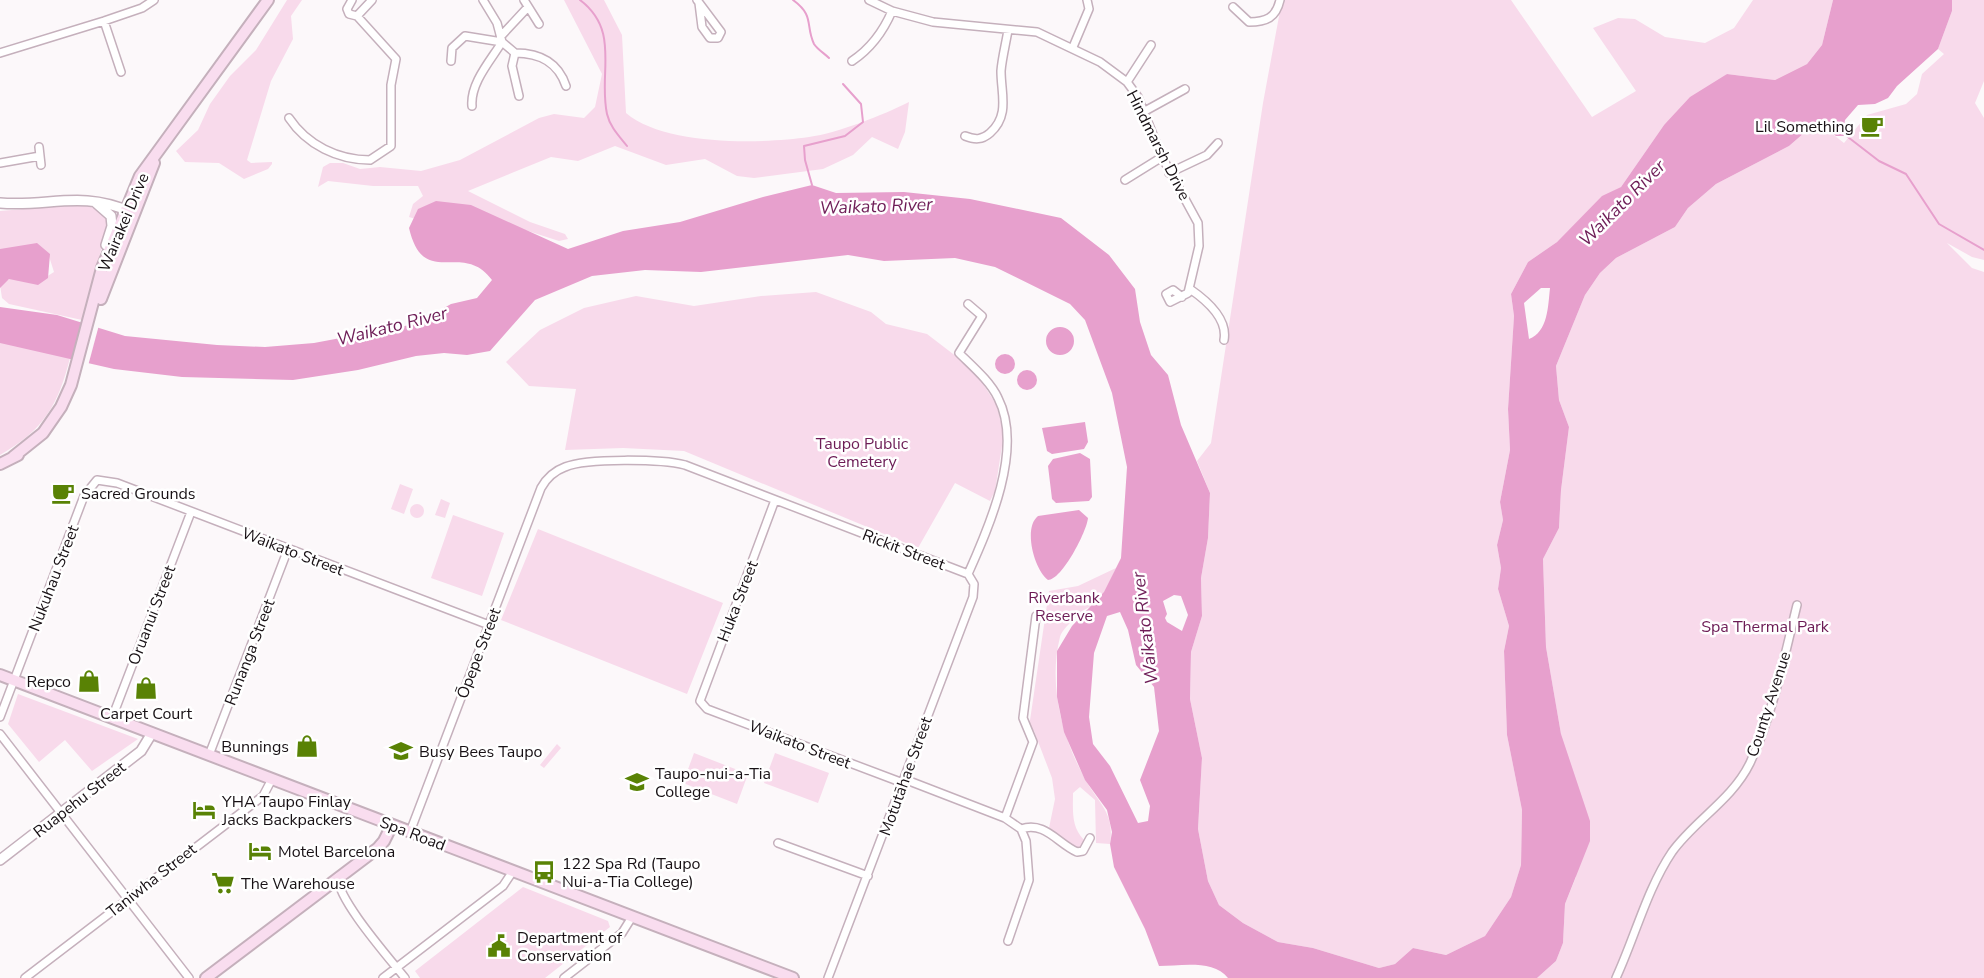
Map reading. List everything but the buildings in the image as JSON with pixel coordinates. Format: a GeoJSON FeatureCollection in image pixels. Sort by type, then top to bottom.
{"type":"FeatureCollection","features":[{"type":"Feature","properties":{"kind":"main road","name":"Wairakei Drive"},"geometry":{"type":"LineString","coordinates":[[92,319],[102,268],[170,132],[268,0]]}},
{"type":"Feature","properties":{"kind":"main road","name":"Wairakei Drive"},"geometry":{"type":"LineString","coordinates":[[92,319],[129,211]]}},
{"type":"Feature","properties":{"kind":"main road"},"geometry":{"type":"LineString","coordinates":[[0,464],[38,444],[59,424],[73,398],[92,319]]}},
{"type":"Feature","properties":{"kind":"main road","name":"Spa Road"},"geometry":{"type":"LineString","coordinates":[[0,675],[793,978]]}},
{"type":"Feature","properties":{"kind":"main road"},"geometry":{"type":"LineString","coordinates":[[206,978],[380,846],[392,825]]}},
{"type":"Feature","properties":{"kind":"street"},"geometry":{"type":"LineString","coordinates":[[0,53],[142,8],[154,0]]}},
{"type":"Feature","properties":{"kind":"street"},"geometry":{"type":"LineString","coordinates":[[289,118],[295,127],[322,150],[370,160],[391,147],[391,85],[396,59],[357,16],[349,14],[347,9],[352,0]]}},
{"type":"Feature","properties":{"kind":"street"},"geometry":{"type":"LineString","coordinates":[[357,16],[372,0]]}},
{"type":"Feature","properties":{"kind":"street"},"geometry":{"type":"LineString","coordinates":[[483,0],[497,23],[502,39],[515,53],[548,60],[562,72],[566,86]]}},
{"type":"Feature","properties":{"kind":"street","name":"Hindmarsh Drive"},"geometry":{"type":"LineString","coordinates":[[869,0],[892,11],[933,22],[1037,32],[1073,47],[1100,62],[1126,82],[1145,111],[1161,157],[1198,223],[1200,246],[1190,289]]}},
{"type":"Feature","properties":{"kind":"street"},"geometry":{"type":"LineString","coordinates":[[1073,47],[1089,9],[1087,0]]}},
{"type":"Feature","properties":{"kind":"street"},"geometry":{"type":"LineString","coordinates":[[1233,7],[1249,22],[1263,21],[1274,15],[1280,0]]}},
{"type":"Feature","properties":{"kind":"street"},"geometry":{"type":"LineString","coordinates":[[698,2],[721,32],[718,38],[711,39],[702,29],[698,2]]}},
{"type":"Feature","properties":{"kind":"street"},"geometry":{"type":"LineString","coordinates":[[472,106],[486,63],[526,3],[539,24]]}},
{"type":"Feature","properties":{"kind":"street"},"geometry":{"type":"LineString","coordinates":[[852,61],[864,52],[878,36],[892,11]]}},
{"type":"Feature","properties":{"kind":"street"},"geometry":{"type":"LineString","coordinates":[[104,21],[121,72]]}},
{"type":"Feature","properties":{"kind":"street"},"geometry":{"type":"LineString","coordinates":[[965,136],[976,140],[985,137],[1001,118],[1004,100],[1001,69],[1008,30]]}},
{"type":"Feature","properties":{"kind":"street"},"geometry":{"type":"LineString","coordinates":[[451,61],[452,48],[465,36],[502,39]]}},
{"type":"Feature","properties":{"kind":"street"},"geometry":{"type":"LineString","coordinates":[[1126,82],[1151,45]]}},
{"type":"Feature","properties":{"kind":"street"},"geometry":{"type":"LineString","coordinates":[[515,53],[512,66],[519,96]]}},
{"type":"Feature","properties":{"kind":"street"},"geometry":{"type":"LineString","coordinates":[[1145,111],[1185,89]]}},
{"type":"Feature","properties":{"kind":"street"},"geometry":{"type":"LineString","coordinates":[[1169,173],[1207,155],[1218,143]]}},
{"type":"Feature","properties":{"kind":"street"},"geometry":{"type":"LineString","coordinates":[[39,147],[41,165]]}},
{"type":"Feature","properties":{"kind":"street"},"geometry":{"type":"LineString","coordinates":[[0,162],[40,156]]}},
{"type":"Feature","properties":{"kind":"street"},"geometry":{"type":"LineString","coordinates":[[1125,180],[1137,170],[1161,157]]}},
{"type":"Feature","properties":{"kind":"street"},"geometry":{"type":"LineString","coordinates":[[92,200],[108,211],[113,220],[102,268]]}},
{"type":"Feature","properties":{"kind":"street"},"geometry":{"type":"LineString","coordinates":[[0,203],[92,200],[129,211]]}},
{"type":"Feature","properties":{"kind":"street"},"geometry":{"type":"LineString","coordinates":[[1182,297],[1190,289],[1208,302],[1224,325],[1224,340]]}},
{"type":"Feature","properties":{"kind":"street"},"geometry":{"type":"LineString","coordinates":[[968,304],[981,316],[959,353],[998,397],[1007,435],[997,504],[968,574]]}},
{"type":"Feature","properties":{"kind":"street","name":"Rickit Street"},"geometry":{"type":"LineString","coordinates":[[549,477],[563,467],[582,463],[673,462],[968,574]]}},
{"type":"Feature","properties":{"kind":"street","name":"Ōpepe Street"},"geometry":{"type":"LineString","coordinates":[[410,831],[540,488],[549,477]]}},
{"type":"Feature","properties":{"kind":"street","name":"Waikato Street"},"geometry":{"type":"LineString","coordinates":[[97,480],[110,480],[489,625]]}},
{"type":"Feature","properties":{"kind":"street","name":"Nukuhau Street"},"geometry":{"type":"LineString","coordinates":[[0,717],[84,496],[97,480]]}},
{"type":"Feature","properties":{"kind":"street","name":"Huka Street"},"geometry":{"type":"LineString","coordinates":[[700,701],[776,500]]}},
{"type":"Feature","properties":{"kind":"street","name":"Oruanui Street"},"geometry":{"type":"LineString","coordinates":[[112,718],[190,512]]}},
{"type":"Feature","properties":{"kind":"street","name":"Runanga Street"},"geometry":{"type":"LineString","coordinates":[[209,755],[288,549]]}},
{"type":"Feature","properties":{"kind":"street","name":"Motutāhae Street"},"geometry":{"type":"LineString","coordinates":[[828,978],[973,597],[974,584],[968,574]]}},
{"type":"Feature","properties":{"kind":"street","name":"County Avenue"},"geometry":{"type":"LineString","coordinates":[[1616,978],[1656,882],[1672,853],[1740,780],[1750,762],[1780,674],[1797,605]]}},
{"type":"Feature","properties":{"kind":"street"},"geometry":{"type":"LineString","coordinates":[[1005,818],[1033,742],[1023,718],[1036,616]]}},
{"type":"Feature","properties":{"kind":"street","name":"Waikato Street"},"geometry":{"type":"LineString","coordinates":[[700,701],[707,709],[1005,818],[1021,829]]}},
{"type":"Feature","properties":{"kind":"street","name":"Ruapehu Street"},"geometry":{"type":"LineString","coordinates":[[0,860],[141,751],[152,733]]}},
{"type":"Feature","properties":{"kind":"street"},"geometry":{"type":"LineString","coordinates":[[0,734],[189,978]]}},
{"type":"Feature","properties":{"kind":"street","name":"Taniwha Street"},"geometry":{"type":"LineString","coordinates":[[26,978],[263,796],[272,779]]}},
{"type":"Feature","properties":{"kind":"street"},"geometry":{"type":"LineString","coordinates":[[1008,941],[1029,880],[1026,841],[1021,829],[1036,826],[1043,828],[1077,852],[1083,851],[1090,838]]}},
{"type":"Feature","properties":{"kind":"street"},"geometry":{"type":"LineString","coordinates":[[778,843],[868,876]]}},
{"type":"Feature","properties":{"kind":"street"},"geometry":{"type":"LineString","coordinates":[[383,978],[503,886],[513,871]]}},
{"type":"Feature","properties":{"kind":"street"},"geometry":{"type":"LineString","coordinates":[[338,876],[339,888],[348,905],[405,978]]}},
{"type":"Feature","properties":{"kind":"street"},"geometry":{"type":"LineString","coordinates":[[325,886],[348,905]]}},
{"type":"Feature","properties":{"kind":"street"},"geometry":{"type":"LineString","coordinates":[[564,978],[622,933],[632,916]]}},
{"type":"Feature","properties":{"kind":"green space"},"geometry":{"type":"Polygon","coordinates":[[[287,0],[302,0],[291,16],[293,39],[271,81],[247,160],[251,163],[272,162],[272,164],[268,169],[244,179],[219,163],[185,162],[176,151],[198,130],[210,104],[230,76],[256,50],[287,0]]]}},
{"type":"Feature","properties":{"kind":"green space"},"geometry":{"type":"Polygon","coordinates":[[[564,0],[604,0],[622,35],[626,113],[643,124],[664,132],[688,137],[765,141],[809,137],[847,128],[909,102],[905,132],[898,149],[872,137],[853,155],[823,169],[754,178],[737,176],[705,159],[666,165],[615,146],[578,161],[551,157],[468,191],[530,222],[565,234],[568,239],[559,241],[463,210],[423,221],[409,217],[413,204],[423,196],[418,186],[373,186],[328,181],[318,187],[323,167],[330,163],[343,163],[360,169],[380,167],[421,171],[460,160],[539,118],[554,114],[584,118],[595,107],[602,74],[564,0]]]}},
{"type":"Feature","properties":{"kind":"green space"},"geometry":{"type":"Polygon","coordinates":[[[1282,0],[1511,0],[1592,117],[1636,91],[1593,28],[1618,18],[1635,19],[1665,37],[1705,43],[1734,28],[1753,0],[1833,0],[1822,45],[1807,64],[1775,80],[1727,74],[1664,125],[1621,187],[1602,197],[1557,242],[1528,262],[1511,294],[1514,316],[1508,409],[1510,450],[1500,502],[1503,520],[1497,545],[1501,568],[1498,589],[1509,626],[1504,651],[1507,735],[1522,810],[1521,865],[1511,897],[1485,936],[1446,955],[1413,948],[1395,964],[1379,968],[1313,948],[1278,942],[1243,923],[1219,905],[1208,881],[1198,829],[1202,758],[1190,699],[1191,652],[1202,616],[1201,578],[1208,538],[1210,493],[1197,461],[1211,443],[1263,103],[1282,0]]]}},
{"type":"Feature","properties":{"kind":"green space","name":"Spa Thermal Park"},"geometry":{"type":"Polygon","coordinates":[[[1952,0],[1984,0],[1984,81],[1975,103],[1984,118],[1984,260],[1972,257],[1947,243],[1972,268],[1984,272],[1984,978],[1537,978],[1556,961],[1563,943],[1565,904],[1576,877],[1561,734],[1546,647],[1543,559],[1559,528],[1569,427],[1559,400],[1556,366],[1585,295],[1600,273],[1616,258],[1675,227],[1688,208],[1716,184],[1789,146],[1811,127],[1821,125],[1844,143],[1867,115],[1906,104],[1917,94],[1922,74],[1944,54],[1938,49],[1952,11],[1952,0]]]}},
{"type":"Feature","properties":{"kind":"green space"},"geometry":{"type":"Polygon","coordinates":[[[83,204],[104,212],[109,221],[82,320],[9,304],[2,298],[0,285],[14,276],[46,277],[54,272],[48,253],[0,256],[0,211],[83,204]]]}},
{"type":"Feature","properties":{"kind":"green space","name":"Taupo Public Cemetery"},"geometry":{"type":"Polygon","coordinates":[[[816,292],[871,312],[886,324],[927,334],[974,370],[996,404],[1004,433],[995,491],[990,501],[955,483],[918,548],[684,451],[623,448],[565,450],[576,389],[529,386],[506,362],[540,330],[584,308],[636,296],[694,306],[761,296],[816,292]]]}},
{"type":"Feature","properties":{"kind":"green space"},"geometry":{"type":"Polygon","coordinates":[[[0,338],[70,358],[60,389],[47,415],[28,436],[0,455],[0,338]]]}},
{"type":"Feature","properties":{"kind":"green space"},"geometry":{"type":"Polygon","coordinates":[[[400,484],[413,489],[404,514],[391,509],[400,484]]]}},
{"type":"Feature","properties":{"kind":"green space"},"geometry":{"type":"Polygon","coordinates":[[[441,499],[450,503],[445,518],[435,515],[441,499]]]}},
{"type":"Feature","properties":{"kind":"green space"},"geometry":{"type":"Polygon","coordinates":[[[414,504],[420,504],[424,511],[420,518],[414,518],[410,514],[410,508],[414,504]]]}},
{"type":"Feature","properties":{"kind":"green space"},"geometry":{"type":"Polygon","coordinates":[[[453,515],[504,533],[482,596],[431,578],[453,515]]]}},
{"type":"Feature","properties":{"kind":"green space"},"geometry":{"type":"Polygon","coordinates":[[[538,529],[723,603],[687,694],[501,620],[538,529]]]}},
{"type":"Feature","properties":{"kind":"green space","name":"Riverbank Reserve"},"geometry":{"type":"Polygon","coordinates":[[[1116,568],[1100,601],[1084,610],[1064,630],[1060,637],[1057,655],[1057,692],[1064,728],[1085,779],[1108,816],[1111,833],[1110,844],[1096,843],[1095,800],[1080,787],[1073,793],[1073,812],[1077,830],[1084,840],[1081,847],[1076,848],[1049,828],[1055,799],[1052,778],[1034,731],[1029,727],[1049,591],[1078,586],[1116,568]]]}},
{"type":"Feature","properties":{"kind":"green space"},"geometry":{"type":"Polygon","coordinates":[[[18,694],[138,739],[92,771],[65,740],[39,762],[8,724],[18,694]]]}},
{"type":"Feature","properties":{"kind":"green space"},"geometry":{"type":"Polygon","coordinates":[[[557,744],[561,748],[544,768],[540,765],[557,744]]]}},
{"type":"Feature","properties":{"kind":"green space"},"geometry":{"type":"Polygon","coordinates":[[[694,753],[748,774],[737,804],[683,783],[694,753]]]}},
{"type":"Feature","properties":{"kind":"green space"},"geometry":{"type":"Polygon","coordinates":[[[775,753],[829,773],[818,803],[764,783],[775,753]]]}},
{"type":"Feature","properties":{"kind":"green space"},"geometry":{"type":"Polygon","coordinates":[[[523,887],[608,921],[610,927],[545,978],[420,978],[415,971],[523,887]]]}},
{"type":"Feature","properties":{"kind":"water","name":"Waikato River"},"geometry":{"type":"Polygon","coordinates":[[[1833,0],[1952,0],[1952,11],[1938,49],[1897,86],[1888,98],[1875,104],[1858,105],[1845,120],[1844,127],[1849,131],[1844,132],[1845,136],[1836,136],[1821,125],[1811,127],[1789,146],[1716,184],[1688,208],[1675,227],[1616,258],[1600,273],[1585,295],[1556,366],[1559,400],[1569,427],[1559,528],[1543,559],[1546,647],[1561,734],[1590,821],[1590,841],[1565,904],[1563,943],[1556,961],[1537,978],[1228,978],[1222,972],[1205,966],[1159,966],[1145,929],[1114,867],[1110,844],[1112,832],[1107,810],[1085,780],[1064,732],[1057,697],[1057,651],[1072,626],[1104,592],[1121,558],[1127,467],[1112,393],[1085,320],[1070,304],[995,267],[955,258],[884,261],[848,255],[701,272],[645,270],[592,276],[535,300],[490,351],[467,355],[444,353],[416,356],[358,370],[293,380],[182,377],[114,369],[0,343],[0,307],[57,315],[125,336],[265,347],[314,343],[415,324],[451,304],[477,298],[492,280],[480,269],[468,263],[434,261],[424,257],[416,247],[409,228],[418,209],[436,201],[471,205],[568,249],[623,231],[680,222],[812,185],[836,193],[904,192],[970,199],[1061,218],[1109,255],[1135,289],[1140,322],[1151,355],[1168,375],[1181,425],[1210,493],[1208,538],[1201,578],[1202,616],[1191,652],[1190,699],[1202,758],[1198,829],[1208,881],[1219,905],[1243,923],[1278,942],[1313,948],[1379,968],[1395,964],[1413,948],[1446,955],[1485,936],[1511,897],[1521,865],[1522,810],[1507,735],[1504,651],[1509,626],[1498,589],[1501,568],[1497,545],[1503,520],[1500,502],[1510,450],[1508,409],[1514,316],[1511,294],[1528,262],[1557,242],[1602,196],[1621,187],[1664,125],[1690,97],[1727,74],[1775,80],[1807,64],[1822,45],[1833,0]],[[1541,288],[1524,303],[1529,339],[1540,331],[1546,318],[1550,288],[1541,288]],[[1174,595],[1163,601],[1167,622],[1182,631],[1188,615],[1181,596],[1174,595]],[[1120,612],[1107,616],[1094,653],[1089,717],[1093,744],[1110,766],[1138,823],[1148,821],[1150,806],[1140,780],[1159,731],[1154,687],[1136,665],[1128,630],[1120,612]]]}},
{"type":"Feature","properties":{"kind":"water"},"geometry":{"type":"Polygon","coordinates":[[[37,243],[50,254],[48,278],[38,285],[9,279],[0,288],[0,249],[37,243]]]}},
{"type":"Feature","properties":{"kind":"water"},"geometry":{"type":"Polygon","coordinates":[[[1060,327],[1070,331],[1074,341],[1070,351],[1060,355],[1050,351],[1046,341],[1050,331],[1060,327]]]}},
{"type":"Feature","properties":{"kind":"water"},"geometry":{"type":"Polygon","coordinates":[[[1005,354],[1012,357],[1015,364],[1012,371],[1005,374],[998,371],[995,364],[998,357],[1005,354]]]}},
{"type":"Feature","properties":{"kind":"water"},"geometry":{"type":"Polygon","coordinates":[[[1027,370],[1034,373],[1037,380],[1034,387],[1027,390],[1020,387],[1017,380],[1020,373],[1027,370]]]}},
{"type":"Feature","properties":{"kind":"water"},"geometry":{"type":"Polygon","coordinates":[[[1085,422],[1088,442],[1084,449],[1052,454],[1047,451],[1042,428],[1085,422]]]}},
{"type":"Feature","properties":{"kind":"water"},"geometry":{"type":"Polygon","coordinates":[[[1080,453],[1090,459],[1092,497],[1089,501],[1056,503],[1052,499],[1048,466],[1053,459],[1080,453]]]}},
{"type":"Feature","properties":{"kind":"water"},"geometry":{"type":"Polygon","coordinates":[[[1079,510],[1088,518],[1087,524],[1067,564],[1054,578],[1048,580],[1038,567],[1032,548],[1031,530],[1034,522],[1038,516],[1079,510]]]}},
{"type":"Feature","properties":{"kind":"pier"},"geometry":{"type":"Polygon","coordinates":[[[82,320],[99,325],[88,366],[71,361],[82,320]]]}},
{"type":"Feature","properties":{"kind":"waterway"},"geometry":{"type":"LineString","coordinates":[[580,0],[593,12],[600,25],[606,53],[605,99],[608,119],[627,146]]}},
{"type":"Feature","properties":{"kind":"waterway"},"geometry":{"type":"LineString","coordinates":[[793,0],[807,16],[814,44],[829,58]]}},
{"type":"Feature","properties":{"kind":"waterway"},"geometry":{"type":"LineString","coordinates":[[812,185],[805,160],[804,146],[845,136],[863,122],[861,104],[843,84]]}},
{"type":"Feature","properties":{"kind":"waterway"},"geometry":{"type":"LineString","coordinates":[[1844,134],[1879,161],[1906,174],[1939,224],[1984,250]]}},
{"type":"Feature","properties":{"kind":"place","name":"Lil Something"},"geometry":{"type":"Point","coordinates":[1872,126]}},
{"type":"Feature","properties":{"kind":"place","name":"Sacred Grounds"},"geometry":{"type":"Point","coordinates":[63,493]}},
{"type":"Feature","properties":{"kind":"place","name":"Repco"},"geometry":{"type":"Point","coordinates":[89,681]}},
{"type":"Feature","properties":{"kind":"place","name":"Carpet Court"},"geometry":{"type":"Point","coordinates":[146,688]}},
{"type":"Feature","properties":{"kind":"place","name":"Bunnings"},"geometry":{"type":"Point","coordinates":[307,746]}},
{"type":"Feature","properties":{"kind":"place","name":"Busy Bees Taupo"},"geometry":{"type":"Point","coordinates":[401,751]}},
{"type":"Feature","properties":{"kind":"place","name":"Taupo-nui-a-Tia College"},"geometry":{"type":"Point","coordinates":[637,782]}},
{"type":"Feature","properties":{"kind":"place","name":"YHA Taupo Finlay Jacks Backpackers"},"geometry":{"type":"Point","coordinates":[204,810]}},
{"type":"Feature","properties":{"kind":"place","name":"Motel Barcelona"},"geometry":{"type":"Point","coordinates":[260,851]}},
{"type":"Feature","properties":{"kind":"place","name":"122 Spa Rd (Taupo Nui-a-Tia College)"},"geometry":{"type":"Point","coordinates":[544,872]}},
{"type":"Feature","properties":{"kind":"place","name":"The Warehouse"},"geometry":{"type":"Point","coordinates":[223,883]}},
{"type":"Feature","properties":{"kind":"place","name":"Department of Conservation"},"geometry":{"type":"Point","coordinates":[499,946]}}]}
